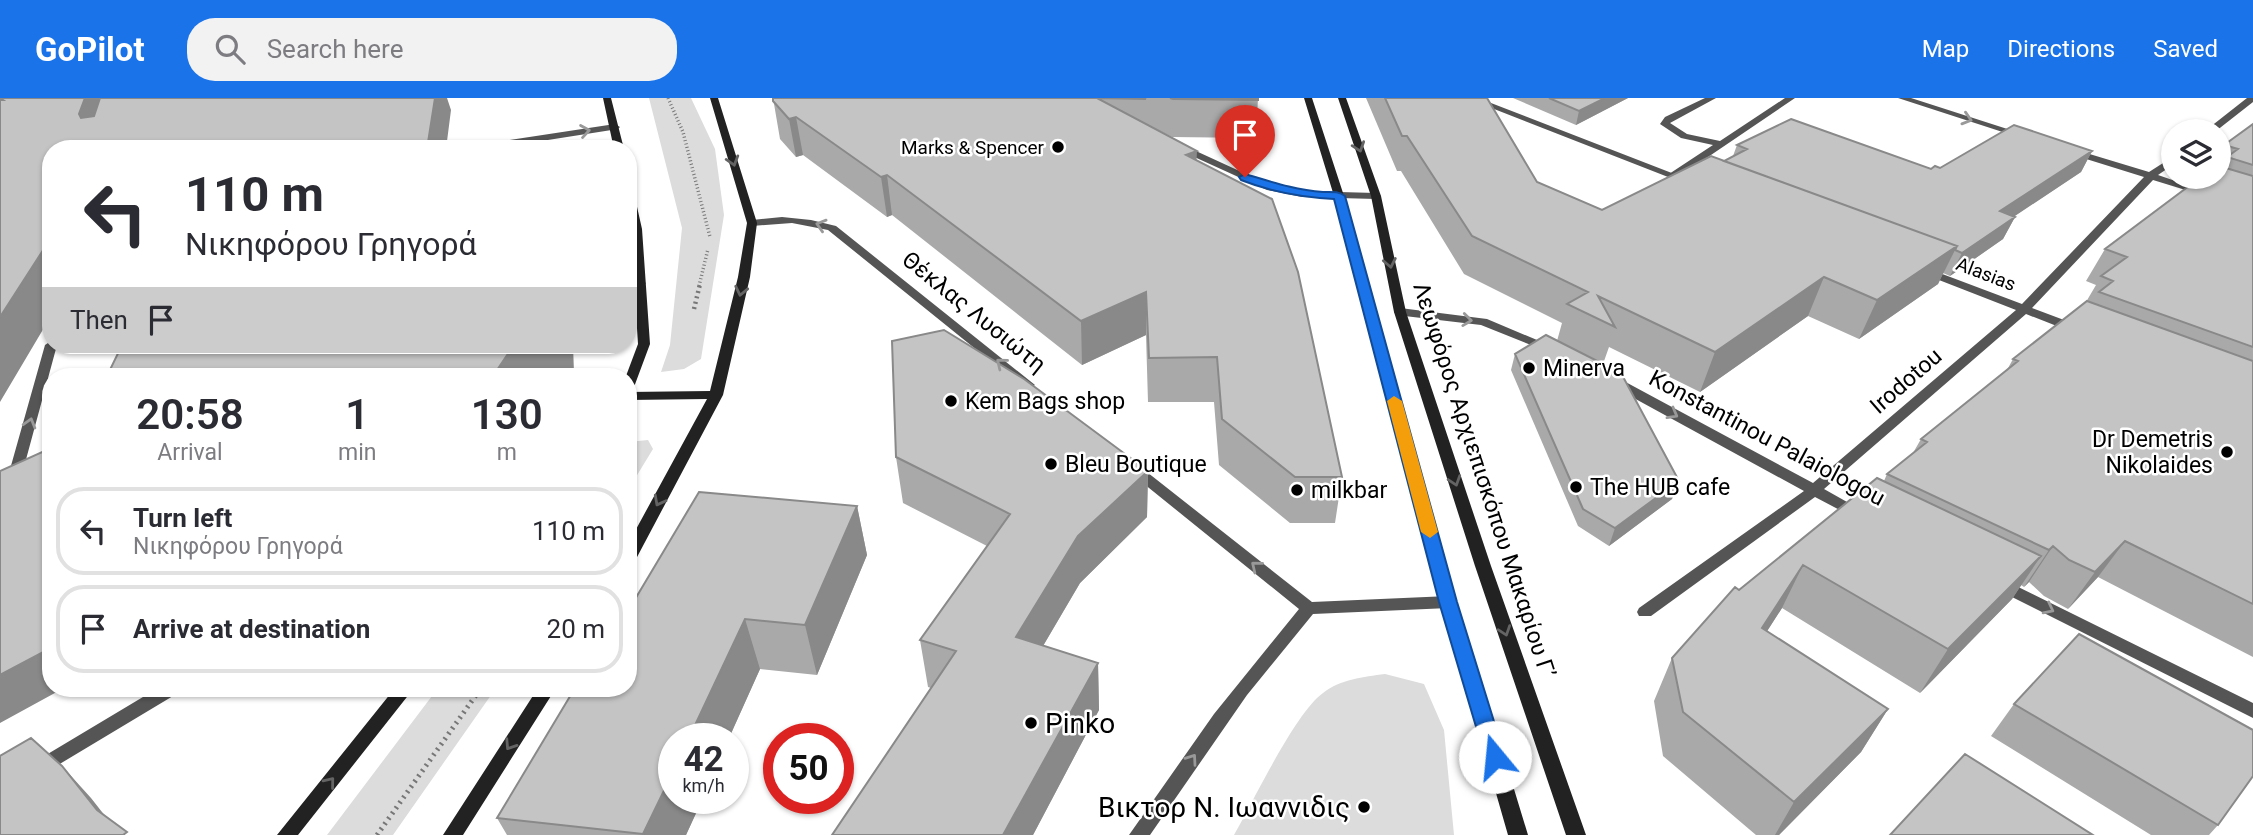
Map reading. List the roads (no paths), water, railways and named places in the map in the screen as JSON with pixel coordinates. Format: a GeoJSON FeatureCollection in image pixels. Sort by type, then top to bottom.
{"type":"FeatureCollection","features":[{"type":"Feature","properties":{"kind":"main road"},"geometry":{"type":"LineString","coordinates":[[607,98],[618,140]]}},
{"type":"Feature","properties":{"kind":"main road"},"geometry":{"type":"LineString","coordinates":[[637,542],[716,395],[742,289],[751,223],[713,98]]}},
{"type":"Feature","properties":{"kind":"main road"},"geometry":{"type":"LineString","coordinates":[[1308,98],[1339,196],[1448,602],[1518,835]]}},
{"type":"Feature","properties":{"kind":"main road","name":"Λεωφόρος Αρχιεπισκόπου Μακαρίου Γ’"},"geometry":{"type":"LineString","coordinates":[[1342,98],[1376,196],[1400,312],[1483,566],[1576,835]]}},
{"type":"Feature","properties":{"kind":"main road"},"geometry":{"type":"LineString","coordinates":[[635,368],[644,344],[637,302]]}},
{"type":"Feature","properties":{"kind":"main road"},"geometry":{"type":"LineString","coordinates":[[637,396],[716,395]]}},
{"type":"Feature","properties":{"kind":"main road"},"geometry":{"type":"LineString","coordinates":[[287,835],[398,697]]}},
{"type":"Feature","properties":{"kind":"main road"},"geometry":{"type":"LineString","coordinates":[[453,835],[541,697]]}},
{"type":"Feature","properties":{"kind":"street"},"geometry":{"type":"LineString","coordinates":[[1470,98],[1699,186]]}},
{"type":"Feature","properties":{"kind":"street"},"geometry":{"type":"LineString","coordinates":[[1712,98],[1668,119],[1665,124],[1684,136],[1721,144]]}},
{"type":"Feature","properties":{"kind":"street"},"geometry":{"type":"LineString","coordinates":[[1673,176],[1791,98]]}},
{"type":"Feature","properties":{"kind":"street"},"geometry":{"type":"LineString","coordinates":[[1902,98],[2033,139]]}},
{"type":"Feature","properties":{"kind":"street"},"geometry":{"type":"LineString","coordinates":[[2226,119],[2253,98]]}},
{"type":"Feature","properties":{"kind":"street"},"geometry":{"type":"LineString","coordinates":[[529,140],[615,127]]}},
{"type":"Feature","properties":{"kind":"street"},"geometry":{"type":"LineString","coordinates":[[1175,145],[1267,187],[1302,194],[1376,196]]}},
{"type":"Feature","properties":{"kind":"street"},"geometry":{"type":"LineString","coordinates":[[2060,148],[2215,196]]}},
{"type":"Feature","properties":{"kind":"street","name":"Irodotou"},"geometry":{"type":"LineString","coordinates":[[1645,612],[1813,491],[2024,309],[2161,169]]}},
{"type":"Feature","properties":{"kind":"street","name":"Θέκλας Λυσιώτη"},"geometry":{"type":"LineString","coordinates":[[751,223],[780,218],[801,219],[832,228],[1038,392]]}},
{"type":"Feature","properties":{"kind":"street","name":"Alasias"},"geometry":{"type":"LineString","coordinates":[[1920,269],[2087,334]]}},
{"type":"Feature","properties":{"kind":"street"},"geometry":{"type":"LineString","coordinates":[[1400,312],[1483,322],[1563,353]]}},
{"type":"Feature","properties":{"kind":"street","name":"Konstantinou Palaiologou"},"geometry":{"type":"LineString","coordinates":[[1599,373],[1874,522]]}},
{"type":"Feature","properties":{"kind":"street"},"geometry":{"type":"LineString","coordinates":[[6,492],[42,374]]}},
{"type":"Feature","properties":{"kind":"street"},"geometry":{"type":"LineString","coordinates":[[1125,461],[1309,608],[1448,602]]}},
{"type":"Feature","properties":{"kind":"street"},"geometry":{"type":"LineString","coordinates":[[1984,577],[2253,711]]}},
{"type":"Feature","properties":{"kind":"street"},"geometry":{"type":"LineString","coordinates":[[1139,835],[1224,712],[1272,649],[1309,608]]}},
{"type":"Feature","properties":{"kind":"street"},"geometry":{"type":"LineString","coordinates":[[23,778],[157,697]]}},
{"type":"Feature","properties":{"kind":"place","name":"Marks & Spencer"},"geometry":{"type":"Point","coordinates":[1058,147]}},
{"type":"Feature","properties":{"kind":"place","name":"Minerva"},"geometry":{"type":"Point","coordinates":[1529,368]}},
{"type":"Feature","properties":{"kind":"place","name":"Kem Bags shop"},"geometry":{"type":"Point","coordinates":[951,401]}},
{"type":"Feature","properties":{"kind":"place","name":"Dr Demetris Nikolaides"},"geometry":{"type":"Point","coordinates":[2227,452]}},
{"type":"Feature","properties":{"kind":"place","name":"Bleu Boutique"},"geometry":{"type":"Point","coordinates":[1051,464]}},
{"type":"Feature","properties":{"kind":"place","name":"The HUB cafe"},"geometry":{"type":"Point","coordinates":[1576,487]}},
{"type":"Feature","properties":{"kind":"place","name":"milkbar"},"geometry":{"type":"Point","coordinates":[1297,490]}},
{"type":"Feature","properties":{"kind":"place","name":"Pinko"},"geometry":{"type":"Point","coordinates":[1031,723]}},
{"type":"Feature","properties":{"kind":"place","name":"Βικτορ Ν. Ιωαννιδις"},"geometry":{"type":"Point","coordinates":[1364,807]}}]}
